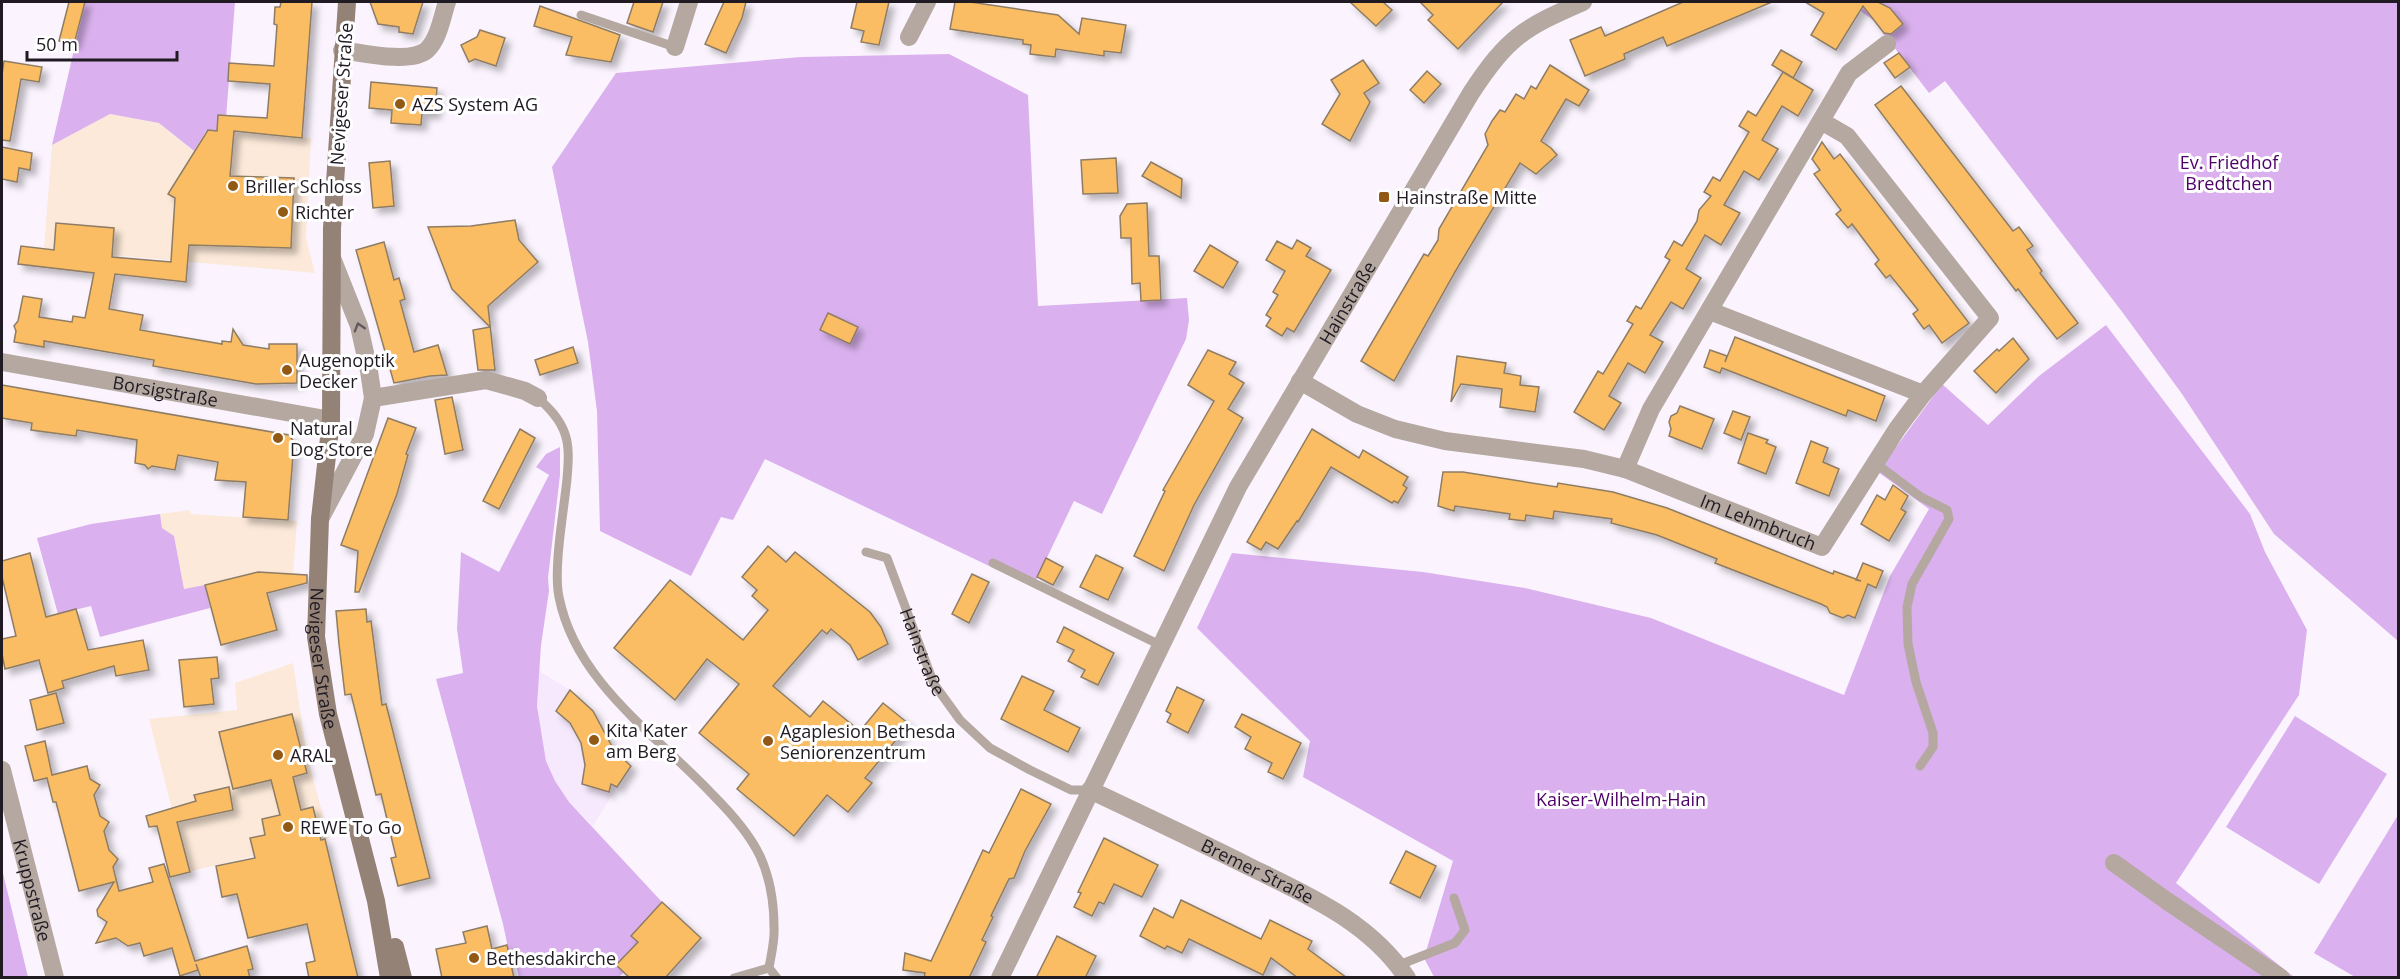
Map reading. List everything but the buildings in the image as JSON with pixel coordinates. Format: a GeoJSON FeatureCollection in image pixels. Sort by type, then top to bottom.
{"type":"FeatureCollection","features":[{"type":"Feature","properties":{"kind":"main road","name":"Nevigeser Straße"},"geometry":{"type":"LineString","coordinates":[[348,2],[342,50],[332,258],[332,420],[320,519],[316,637],[328,714],[376,901],[389,978]]}},
{"type":"Feature","properties":{"kind":"main road","name":"Nevigeser Straße"},"geometry":{"type":"LineString","coordinates":[[376,901],[396,949],[403,978]]}},
{"type":"Feature","properties":{"kind":"street"},"geometry":{"type":"LineString","coordinates":[[342,50],[408,57],[419,55],[428,49],[435,37],[447,2]]}},
{"type":"Feature","properties":{"kind":"street"},"geometry":{"type":"LineString","coordinates":[[675,47],[689,2]]}},
{"type":"Feature","properties":{"kind":"street"},"geometry":{"type":"LineString","coordinates":[[909,37],[927,2]]}},
{"type":"Feature","properties":{"kind":"street","name":"Hainstraße"},"geometry":{"type":"LineString","coordinates":[[999,978],[1238,487],[1300,381],[1490,64],[1522,31],[1583,2]]}},
{"type":"Feature","properties":{"kind":"street"},"geometry":{"type":"LineString","coordinates":[[1625,469],[1651,408],[1849,73],[1887,44]]}},
{"type":"Feature","properties":{"kind":"street","name":"Im Lehmbruch"},"geometry":{"type":"LineString","coordinates":[[1300,381],[1357,414],[1395,429],[1445,441],[1584,459],[1625,469],[1822,548],[1874,462],[1923,394],[1990,318],[1847,136],[1821,120]]}},
{"type":"Feature","properties":{"kind":"street","name":"Nevigeser Straße"},"geometry":{"type":"LineString","coordinates":[[320,519],[366,435],[373,398],[359,326],[332,258]]}},
{"type":"Feature","properties":{"kind":"street"},"geometry":{"type":"LineString","coordinates":[[1710,310],[1923,394]]}},
{"type":"Feature","properties":{"kind":"street","name":"Borsigstraße"},"geometry":{"type":"LineString","coordinates":[[2,362],[332,420]]}},
{"type":"Feature","properties":{"kind":"street"},"geometry":{"type":"LineString","coordinates":[[373,398],[486,381],[525,391],[538,398]]}},
{"type":"Feature","properties":{"kind":"street","name":"Kruppstraße"},"geometry":{"type":"LineString","coordinates":[[2,770],[55,978]]}},
{"type":"Feature","properties":{"kind":"street","name":"Bremer Straße"},"geometry":{"type":"LineString","coordinates":[[1090,790],[1193,838],[1346,917],[1376,940],[1403,971]]}},
{"type":"Feature","properties":{"kind":"street"},"geometry":{"type":"LineString","coordinates":[[2114,862],[2167,902],[2281,978]]}},
{"type":"Feature","properties":{"kind":"lane"},"geometry":{"type":"LineString","coordinates":[[581,15],[675,47]]}},
{"type":"Feature","properties":{"kind":"lane"},"geometry":{"type":"LineString","coordinates":[[538,398],[555,416],[566,435],[568,460],[558,593],[569,633],[605,687],[622,707],[702,783],[747,835],[760,856],[768,880],[775,930],[769,968],[777,978]]}},
{"type":"Feature","properties":{"kind":"lane"},"geometry":{"type":"LineString","coordinates":[[1874,462],[1921,497],[1947,510],[1949,519],[1912,584],[1907,608],[1908,644],[1916,682],[1934,733],[1933,747],[1920,766]]}},
{"type":"Feature","properties":{"kind":"lane","name":"Hainstraße"},"geometry":{"type":"LineString","coordinates":[[866,552],[887,558],[934,684],[960,720],[990,748],[1030,770],[1071,790],[1090,790]]}},
{"type":"Feature","properties":{"kind":"lane"},"geometry":{"type":"LineString","coordinates":[[993,563],[1161,645]]}},
{"type":"Feature","properties":{"kind":"lane"},"geometry":{"type":"LineString","coordinates":[[1403,971],[1455,943],[1465,930],[1454,898]]}},
{"type":"Feature","properties":{"kind":"lane"},"geometry":{"type":"LineString","coordinates":[[734,978],[769,968]]}},
{"type":"Feature","properties":{"kind":"shaded area"},"geometry":{"type":"Polygon","coordinates":[[[110,114],[159,123],[193,151],[206,131],[311,138],[306,238],[315,273],[44,249],[52,145],[110,114]]]}},
{"type":"Feature","properties":{"kind":"shaded area"},"geometry":{"type":"Polygon","coordinates":[[[190,510],[191,514],[297,521],[292,587],[210,608],[205,585],[184,590],[174,536],[162,528],[160,514],[190,510]]]}},
{"type":"Feature","properties":{"kind":"shaded area"},"geometry":{"type":"Polygon","coordinates":[[[293,663],[307,756],[329,838],[188,872],[149,719],[237,710],[235,683],[293,663]]]}},
{"type":"Feature","properties":{"kind":"shaded area"},"geometry":{"type":"Polygon","coordinates":[[[539,671],[570,690],[556,711],[570,723],[581,743],[585,765],[582,784],[608,792],[611,784],[617,787],[593,826],[569,802],[555,781],[546,761],[537,706],[539,671]]]}},
{"type":"Feature","properties":{"kind":"green space"},"geometry":{"type":"Polygon","coordinates":[[[85,2],[235,2],[225,131],[206,131],[194,151],[159,123],[110,114],[52,145],[85,2]]]}},
{"type":"Feature","properties":{"kind":"green space","name":"Ev. Friedhof Bredtchen"},"geometry":{"type":"Polygon","coordinates":[[[1848,2],[2398,2],[2398,641],[2274,534],[2182,394],[2123,313],[1945,81],[1929,93],[1873,20],[1848,2]]]}},
{"type":"Feature","properties":{"kind":"green space"},"geometry":{"type":"Polygon","coordinates":[[[949,54],[1028,95],[1038,306],[1187,298],[1189,320],[1186,339],[1102,514],[1074,501],[1033,587],[765,459],[733,520],[721,517],[691,576],[600,531],[597,411],[588,342],[552,167],[616,73],[801,57],[949,54]]]}},
{"type":"Feature","properties":{"kind":"green space","name":"Kaiser-Wilhelm-Hain"},"geometry":{"type":"Polygon","coordinates":[[[2106,325],[2250,514],[2265,552],[2307,630],[2299,695],[2176,883],[2294,977],[1434,977],[1424,958],[1453,861],[1303,777],[1310,741],[1197,628],[1232,553],[1423,572],[1525,588],[1651,618],[1844,695],[1890,576],[1929,509],[1878,472],[1942,384],[1988,425],[2039,376],[2106,325]]]}},
{"type":"Feature","properties":{"kind":"green space"},"geometry":{"type":"Polygon","coordinates":[[[560,447],[560,475],[548,578],[549,591],[541,645],[537,706],[546,761],[555,781],[569,802],[662,902],[631,936],[638,942],[616,965],[624,972],[619,977],[519,977],[516,966],[512,967],[503,924],[436,679],[463,673],[457,629],[461,552],[499,572],[549,475],[536,467],[546,454],[560,447]]]}},
{"type":"Feature","properties":{"kind":"green space"},"geometry":{"type":"Polygon","coordinates":[[[160,514],[162,528],[174,536],[184,589],[205,585],[210,608],[100,637],[91,606],[58,614],[37,538],[91,524],[160,514]]]}},
{"type":"Feature","properties":{"kind":"green space"},"geometry":{"type":"Polygon","coordinates":[[[2295,716],[2387,774],[2319,884],[2226,827],[2295,716]]]}},
{"type":"Feature","properties":{"kind":"green space"},"geometry":{"type":"Polygon","coordinates":[[[2398,815],[2398,977],[2355,977],[2314,953],[2398,815]]]}},
{"type":"Feature","properties":{"kind":"green space"},"geometry":{"type":"Polygon","coordinates":[[[2,869],[28,977],[2,977],[2,869]]]}},
{"type":"Feature","properties":{"kind":"place","name":"AZS System AG"},"geometry":{"type":"Point","coordinates":[400,104]}},
{"type":"Feature","properties":{"kind":"place","name":"Briller Schloss"},"geometry":{"type":"Point","coordinates":[233,186]}},
{"type":"Feature","properties":{"kind":"place","name":"Hainstraße Mitte"},"geometry":{"type":"Point","coordinates":[1384,197]}},
{"type":"Feature","properties":{"kind":"place","name":"Richter"},"geometry":{"type":"Point","coordinates":[283,212]}},
{"type":"Feature","properties":{"kind":"place","name":"Augenoptik Decker"},"geometry":{"type":"Point","coordinates":[287,370]}},
{"type":"Feature","properties":{"kind":"place","name":"Natural Dog Store"},"geometry":{"type":"Point","coordinates":[278,438]}},
{"type":"Feature","properties":{"kind":"place","name":"Kita Kater am Berg"},"geometry":{"type":"Point","coordinates":[594,740]}},
{"type":"Feature","properties":{"kind":"place","name":"Agaplesion Bethesda Seniorenzentrum"},"geometry":{"type":"Point","coordinates":[768,741]}},
{"type":"Feature","properties":{"kind":"place","name":"ARAL"},"geometry":{"type":"Point","coordinates":[278,755]}},
{"type":"Feature","properties":{"kind":"place","name":"REWE To Go"},"geometry":{"type":"Point","coordinates":[288,827]}},
{"type":"Feature","properties":{"kind":"place","name":"Bethesdakirche"},"geometry":{"type":"Point","coordinates":[474,958]}}]}
